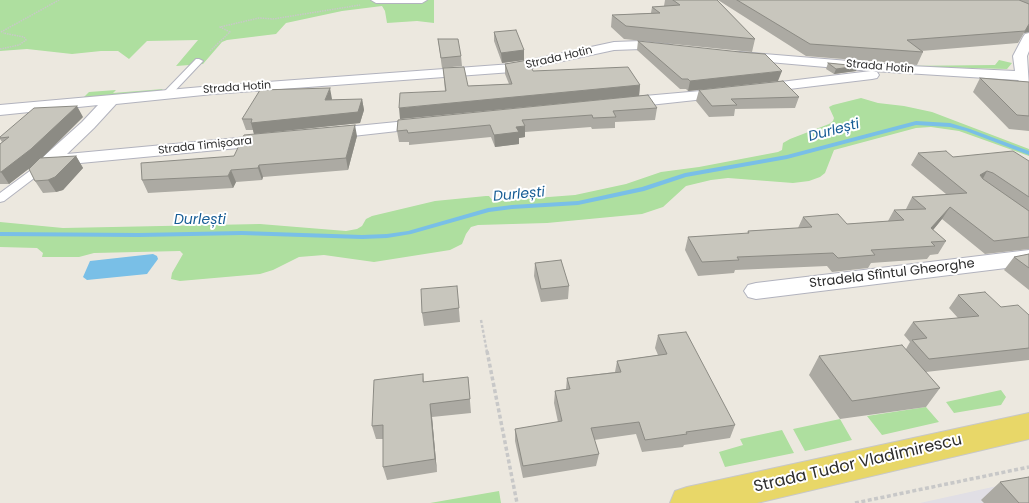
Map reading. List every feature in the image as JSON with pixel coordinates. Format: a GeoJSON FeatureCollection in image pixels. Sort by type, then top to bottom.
{"type":"FeatureCollection","features":[{"type":"Feature","properties":{"kind":"main road","name":"Strada Tudor Vladimirescu"},"geometry":{"type":"LineString","coordinates":[[687,503],[1029,426]]}},
{"type":"Feature","properties":{"kind":"street"},"geometry":{"type":"LineString","coordinates":[[376,0],[422,0]]}},
{"type":"Feature","properties":{"kind":"street"},"geometry":{"type":"LineString","coordinates":[[1026,79],[1020,56],[1029,37]]}},
{"type":"Feature","properties":{"kind":"street","name":"Strada Hotin"},"geometry":{"type":"LineString","coordinates":[[0,110],[167,94],[505,69],[531,65],[594,49],[628,44],[685,50]]}},
{"type":"Feature","properties":{"kind":"street","name":"Strada Hotin"},"geometry":{"type":"LineString","coordinates":[[730,55],[1026,79]]}},
{"type":"Feature","properties":{"kind":"street"},"geometry":{"type":"LineString","coordinates":[[605,105],[798,85],[909,70]]}},
{"type":"Feature","properties":{"kind":"street"},"geometry":{"type":"LineString","coordinates":[[49,162],[88,125],[112,99]]}},
{"type":"Feature","properties":{"kind":"street"},"geometry":{"type":"LineString","coordinates":[[314,136],[440,122]]}},
{"type":"Feature","properties":{"kind":"street","name":"Strada Timișoara"},"geometry":{"type":"LineString","coordinates":[[49,162],[283,139]]}},
{"type":"Feature","properties":{"kind":"street","name":"Stradela Sfîntul Gheorghe"},"geometry":{"type":"LineString","coordinates":[[756,291],[1029,257]]}},
{"type":"Feature","properties":{"kind":"lane"},"geometry":{"type":"LineString","coordinates":[[167,94],[199,61]]}},
{"type":"Feature","properties":{"kind":"lane"},"geometry":{"type":"LineString","coordinates":[[0,199],[49,162]]}},
{"type":"Feature","properties":{"kind":"path"},"geometry":{"type":"LineString","coordinates":[[1,32],[59,0]]}},
{"type":"Feature","properties":{"kind":"path"},"geometry":{"type":"LineString","coordinates":[[199,61],[230,32],[220,27],[258,18],[272,18],[392,1]]}},
{"type":"Feature","properties":{"kind":"path"},"geometry":{"type":"LineString","coordinates":[[0,49],[26,40],[24,37],[1,32]]}},
{"type":"Feature","properties":{"kind":"path"},"geometry":{"type":"LineString","coordinates":[[481,320],[517,503]]}},
{"type":"Feature","properties":{"kind":"path"},"geometry":{"type":"LineString","coordinates":[[855,503],[1029,466]]}},
{"type":"Feature","properties":{"kind":"shaded area"},"geometry":{"type":"Polygon","coordinates":[[[1029,479],[1029,503],[920,503],[1029,479]]]}},
{"type":"Feature","properties":{"kind":"green space"},"geometry":{"type":"Polygon","coordinates":[[[0,0],[434,0],[434,23],[417,21],[387,23],[385,11],[382,6],[342,11],[286,23],[276,34],[227,40],[222,42],[203,64],[176,66],[198,40],[147,41],[129,59],[118,51],[72,54],[27,49],[0,51],[0,0]]]}},
{"type":"Feature","properties":{"kind":"green space"},"geometry":{"type":"Polygon","coordinates":[[[999,60],[1012,63],[1007,69],[901,66],[995,65],[999,60]]]}},
{"type":"Feature","properties":{"kind":"green space"},"geometry":{"type":"Polygon","coordinates":[[[163,89],[159,92],[81,100],[89,92],[116,90],[113,93],[163,89]]]}},
{"type":"Feature","properties":{"kind":"green space"},"geometry":{"type":"Polygon","coordinates":[[[861,98],[878,103],[904,106],[932,112],[1029,149],[1029,156],[959,131],[931,127],[916,128],[834,150],[825,173],[820,177],[809,181],[793,183],[728,178],[711,180],[686,186],[663,207],[642,214],[547,223],[478,225],[471,227],[462,244],[450,250],[374,262],[324,255],[299,257],[273,270],[260,274],[180,281],[171,279],[172,273],[183,254],[180,251],[94,253],[79,257],[42,257],[43,253],[37,248],[0,247],[0,222],[63,228],[260,224],[346,231],[357,229],[362,226],[366,219],[372,216],[435,201],[486,196],[489,196],[493,201],[496,201],[575,195],[626,184],[661,172],[699,167],[778,152],[782,150],[783,143],[790,139],[829,124],[833,121],[834,118],[829,107],[861,98]]]}},
{"type":"Feature","properties":{"kind":"green space"},"geometry":{"type":"Polygon","coordinates":[[[1001,390],[1006,397],[1001,405],[954,413],[946,402],[1001,390]]]}},
{"type":"Feature","properties":{"kind":"green space"},"geometry":{"type":"Polygon","coordinates":[[[926,407],[939,422],[882,435],[867,416],[926,407]]]}},
{"type":"Feature","properties":{"kind":"green space"},"geometry":{"type":"Polygon","coordinates":[[[840,419],[852,440],[805,451],[793,429],[840,419]]]}},
{"type":"Feature","properties":{"kind":"green space"},"geometry":{"type":"Polygon","coordinates":[[[782,430],[794,453],[725,467],[719,452],[743,445],[740,439],[782,430]]]}},
{"type":"Feature","properties":{"kind":"green space"},"geometry":{"type":"Polygon","coordinates":[[[499,491],[501,503],[430,503],[499,491]]]}},
{"type":"Feature","properties":{"kind":"water"},"geometry":{"type":"Polygon","coordinates":[[[153,254],[157,256],[158,259],[147,274],[87,280],[83,277],[90,261],[153,254]]]}},
{"type":"Feature","properties":{"kind":"building"},"geometry":{"type":"Polygon","coordinates":[[[673,0],[717,0],[755,39],[626,26],[612,15],[660,13],[652,7],[680,5],[673,0]]]}},
{"type":"Feature","properties":{"kind":"building"},"geometry":{"type":"Polygon","coordinates":[[[737,0],[1019,0],[1029,4],[1029,24],[1025,31],[907,40],[923,52],[810,44],[737,0]]]}},
{"type":"Feature","properties":{"kind":"building"},"geometry":{"type":"Polygon","coordinates":[[[516,30],[524,50],[501,53],[494,32],[516,30]]]}},
{"type":"Feature","properties":{"kind":"building"},"geometry":{"type":"Polygon","coordinates":[[[438,39],[458,39],[461,56],[441,58],[438,39]]]}},
{"type":"Feature","properties":{"kind":"building"},"geometry":{"type":"Polygon","coordinates":[[[638,41],[765,54],[782,71],[690,81],[688,79],[682,79],[638,41]]]}},
{"type":"Feature","properties":{"kind":"building"},"geometry":{"type":"Polygon","coordinates":[[[528,60],[533,71],[628,67],[640,85],[399,108],[400,93],[446,91],[443,68],[464,67],[468,86],[512,84],[505,64],[528,60]]]}},
{"type":"Feature","properties":{"kind":"building"},"geometry":{"type":"Polygon","coordinates":[[[828,63],[858,66],[836,69],[828,63]]]}},
{"type":"Feature","properties":{"kind":"building"},"geometry":{"type":"Polygon","coordinates":[[[980,78],[1029,82],[1029,116],[1017,115],[980,78]]]}},
{"type":"Feature","properties":{"kind":"building"},"geometry":{"type":"Polygon","coordinates":[[[783,81],[799,97],[731,99],[737,105],[712,106],[699,90],[783,81]]]}},
{"type":"Feature","properties":{"kind":"building"},"geometry":{"type":"Polygon","coordinates":[[[330,88],[325,100],[362,99],[358,112],[251,123],[252,119],[242,119],[260,90],[330,88]]]}},
{"type":"Feature","properties":{"kind":"building"},"geometry":{"type":"Polygon","coordinates":[[[648,95],[657,108],[613,111],[616,117],[593,118],[592,115],[522,120],[525,126],[516,127],[519,132],[494,135],[490,125],[408,133],[407,130],[397,131],[398,120],[648,95]]]}},
{"type":"Feature","properties":{"kind":"building"},"geometry":{"type":"Polygon","coordinates":[[[77,106],[31,149],[0,172],[0,144],[9,137],[0,137],[34,108],[77,106]]]}},
{"type":"Feature","properties":{"kind":"building"},"geometry":{"type":"Polygon","coordinates":[[[355,125],[346,158],[259,165],[258,168],[231,170],[228,176],[142,180],[141,163],[234,156],[244,135],[355,125]]]}},
{"type":"Feature","properties":{"kind":"building"},"geometry":{"type":"Polygon","coordinates":[[[946,151],[953,157],[1013,151],[1029,161],[1029,197],[993,173],[987,171],[980,175],[983,179],[1029,211],[1029,237],[994,241],[950,207],[931,228],[946,241],[931,242],[935,246],[871,250],[875,255],[838,258],[833,253],[737,257],[739,260],[702,262],[688,237],[812,227],[803,217],[838,214],[847,224],[904,220],[894,210],[926,209],[912,197],[967,193],[918,153],[946,151]]]}},
{"type":"Feature","properties":{"kind":"building"},"geometry":{"type":"Polygon","coordinates":[[[76,156],[55,177],[48,180],[35,181],[29,169],[40,158],[76,156]]]}},
{"type":"Feature","properties":{"kind":"building"},"geometry":{"type":"Polygon","coordinates":[[[1029,254],[1029,268],[1014,257],[1029,254]]]}},
{"type":"Feature","properties":{"kind":"building"},"geometry":{"type":"Polygon","coordinates":[[[561,260],[569,286],[541,289],[535,263],[561,260]]]}},
{"type":"Feature","properties":{"kind":"building"},"geometry":{"type":"Polygon","coordinates":[[[457,286],[459,308],[422,313],[421,289],[457,286]]]}},
{"type":"Feature","properties":{"kind":"building"},"geometry":{"type":"Polygon","coordinates":[[[985,292],[1001,307],[1018,305],[1029,315],[1029,348],[929,359],[912,340],[927,338],[913,322],[979,316],[958,295],[985,292]]]}},
{"type":"Feature","properties":{"kind":"building"},"geometry":{"type":"Polygon","coordinates":[[[686,332],[735,425],[645,440],[639,422],[591,428],[599,454],[523,466],[515,429],[562,421],[555,391],[570,389],[567,378],[621,372],[617,361],[667,354],[658,335],[686,332]]]}},
{"type":"Feature","properties":{"kind":"building"},"geometry":{"type":"Polygon","coordinates":[[[902,345],[940,388],[852,401],[819,356],[902,345]]]}},
{"type":"Feature","properties":{"kind":"building"},"geometry":{"type":"Polygon","coordinates":[[[423,374],[423,382],[468,377],[470,399],[430,404],[435,459],[383,467],[383,425],[372,426],[374,380],[423,374]]]}},
{"type":"Feature","properties":{"kind":"building"},"geometry":{"type":"Polygon","coordinates":[[[1029,477],[1029,503],[1019,503],[1000,482],[1029,477]]]}},
{"type":"Feature","properties":{"kind":"waterway","name":"Durlești"},"geometry":{"type":"LineString","coordinates":[[0,234],[139,235],[242,233],[362,237],[387,236],[409,233],[488,210],[578,203],[644,189],[685,175],[787,157],[916,123],[950,125],[968,130],[1029,153]]}}]}
